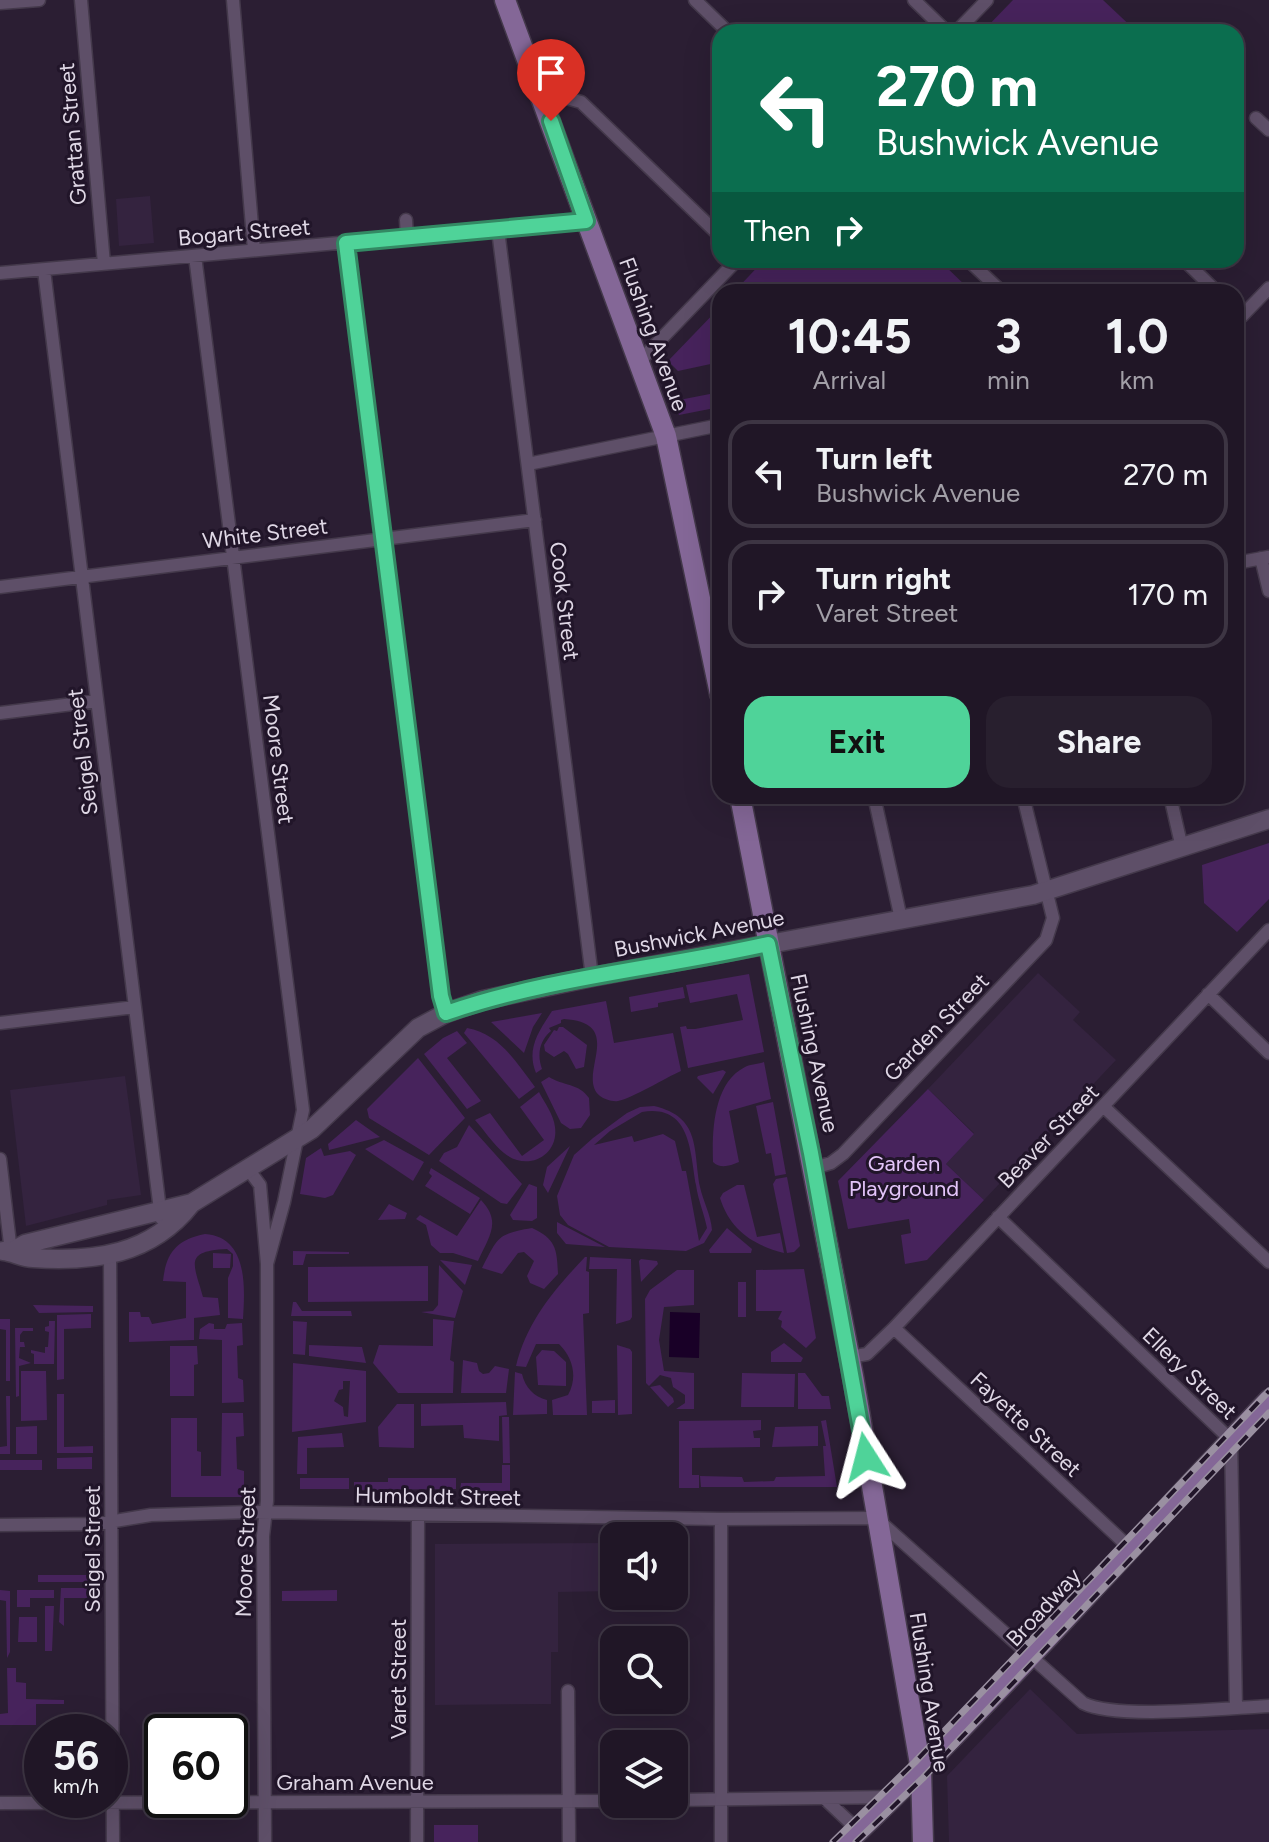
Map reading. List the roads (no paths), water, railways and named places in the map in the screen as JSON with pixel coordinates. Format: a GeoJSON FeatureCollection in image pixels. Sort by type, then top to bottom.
{"type":"FeatureCollection","features":[{"type":"Feature","properties":{"kind":"main road","name":"Flushing Avenue"},"geometry":{"type":"LineString","coordinates":[[505,0],[666,436],[712,641]]}},
{"type":"Feature","properties":{"kind":"main road","name":"Flushing Avenue"},"geometry":{"type":"LineString","coordinates":[[742,804],[850,1357],[921,1770],[923,1842]]}},
{"type":"Feature","properties":{"kind":"main road","name":"Bushwick Avenue"},"geometry":{"type":"LineString","coordinates":[[6,1252],[29,1258],[110,1256],[132,1249],[161,1220],[312,1129],[418,1028],[446,1013],[483,1000],[1046,892],[1269,819]]}},
{"type":"Feature","properties":{"kind":"main road","name":"Bushwick Avenue"},"geometry":{"type":"LineString","coordinates":[[6,1252],[25,1244],[161,1220]]}},
{"type":"Feature","properties":{"kind":"main road","name":"Broadway"},"geometry":{"type":"LineString","coordinates":[[853,1836],[1030,1656],[1269,1400]]}},
{"type":"Feature","properties":{"kind":"street"},"geometry":{"type":"LineString","coordinates":[[0,3],[39,0]]}},
{"type":"Feature","properties":{"kind":"street","name":"Grattan Street"},"geometry":{"type":"LineString","coordinates":[[81,0],[104,264]]}},
{"type":"Feature","properties":{"kind":"street"},"geometry":{"type":"LineString","coordinates":[[233,0],[254,250]]}},
{"type":"Feature","properties":{"kind":"street"},"geometry":{"type":"LineString","coordinates":[[695,0],[720,24]]}},
{"type":"Feature","properties":{"kind":"street"},"geometry":{"type":"LineString","coordinates":[[914,0],[939,24]]}},
{"type":"Feature","properties":{"kind":"street"},"geometry":{"type":"LineString","coordinates":[[964,24],[987,0]]}},
{"type":"Feature","properties":{"kind":"street"},"geometry":{"type":"LineString","coordinates":[[541,91],[581,102],[712,228]]}},
{"type":"Feature","properties":{"kind":"street"},"geometry":{"type":"LineString","coordinates":[[1256,118],[1269,130]]}},
{"type":"Feature","properties":{"kind":"street"},"geometry":{"type":"LineString","coordinates":[[406,220],[407,238]]}},
{"type":"Feature","properties":{"kind":"street","name":"Bogart Street"},"geometry":{"type":"LineString","coordinates":[[0,273],[586,221]]}},
{"type":"Feature","properties":{"kind":"street","name":"Cook Street"},"geometry":{"type":"LineString","coordinates":[[498,230],[592,977]]}},
{"type":"Feature","properties":{"kind":"street"},"geometry":{"type":"LineString","coordinates":[[346,243],[441,996],[446,1013]]}},
{"type":"Feature","properties":{"kind":"street","name":"Moore Street"},"geometry":{"type":"LineString","coordinates":[[195,256],[303,1110],[284,1202],[267,1264]]}},
{"type":"Feature","properties":{"kind":"street"},"geometry":{"type":"LineString","coordinates":[[714,284],[729,268]]}},
{"type":"Feature","properties":{"kind":"street"},"geometry":{"type":"LineString","coordinates":[[976,268],[994,284]]}},
{"type":"Feature","properties":{"kind":"street"},"geometry":{"type":"LineString","coordinates":[[1192,268],[1209,284]]}},
{"type":"Feature","properties":{"kind":"street","name":"Seigel Street"},"geometry":{"type":"LineString","coordinates":[[44,270],[161,1220]]}},
{"type":"Feature","properties":{"kind":"street"},"geometry":{"type":"LineString","coordinates":[[638,363],[712,286]]}},
{"type":"Feature","properties":{"kind":"street"},"geometry":{"type":"LineString","coordinates":[[1244,309],[1269,288]]}},
{"type":"Feature","properties":{"kind":"street"},"geometry":{"type":"LineString","coordinates":[[528,464],[712,427]]}},
{"type":"Feature","properties":{"kind":"street","name":"White Street"},"geometry":{"type":"LineString","coordinates":[[0,587],[535,520]]}},
{"type":"Feature","properties":{"kind":"street"},"geometry":{"type":"LineString","coordinates":[[1244,561],[1265,557],[1269,591]]}},
{"type":"Feature","properties":{"kind":"street"},"geometry":{"type":"LineString","coordinates":[[0,713],[97,701]]}},
{"type":"Feature","properties":{"kind":"street"},"geometry":{"type":"LineString","coordinates":[[876,804],[901,919]]}},
{"type":"Feature","properties":{"kind":"street","name":"Garden Street"},"geometry":{"type":"LineString","coordinates":[[814,1168],[831,1163],[843,1154],[1046,940],[1053,918],[1025,804]]}},
{"type":"Feature","properties":{"kind":"street"},"geometry":{"type":"LineString","coordinates":[[1172,804],[1182,848]]}},
{"type":"Feature","properties":{"kind":"street","name":"Beaver Street"},"geometry":{"type":"LineString","coordinates":[[850,1357],[867,1354],[894,1328],[1269,930]]}},
{"type":"Feature","properties":{"kind":"street"},"geometry":{"type":"LineString","coordinates":[[1208,994],[1269,1053]]}},
{"type":"Feature","properties":{"kind":"street"},"geometry":{"type":"LineString","coordinates":[[0,1023],[135,1007]]}},
{"type":"Feature","properties":{"kind":"street"},"geometry":{"type":"LineString","coordinates":[[1104,1107],[1269,1262]]}},
{"type":"Feature","properties":{"kind":"street"},"geometry":{"type":"LineString","coordinates":[[0,1159],[6,1252]]}},
{"type":"Feature","properties":{"kind":"street","name":"Moore Street"},"geometry":{"type":"LineString","coordinates":[[248,1169],[260,1185],[267,1264],[266,1513],[263,1536],[265,1842]]}},
{"type":"Feature","properties":{"kind":"street","name":"Ellery Street"},"geometry":{"type":"LineString","coordinates":[[998,1217],[1231,1440],[1236,1708]]}},
{"type":"Feature","properties":{"kind":"street","name":"Seigel Street"},"geometry":{"type":"LineString","coordinates":[[110,1256],[112,1714]]}},
{"type":"Feature","properties":{"kind":"street","name":"Fayette Street"},"geometry":{"type":"LineString","coordinates":[[894,1328],[1131,1549]]}},
{"type":"Feature","properties":{"kind":"street","name":"Humboldt Street"},"geometry":{"type":"LineString","coordinates":[[0,1525],[111,1523],[151,1515],[266,1513],[876,1518]]}},
{"type":"Feature","properties":{"kind":"street","name":"Varet Street"},"geometry":{"type":"LineString","coordinates":[[417,1842],[418,1516]]}},
{"type":"Feature","properties":{"kind":"street"},"geometry":{"type":"LineString","coordinates":[[876,1518],[1083,1703],[1095,1709],[1126,1711],[1269,1706]]}},
{"type":"Feature","properties":{"kind":"street"},"geometry":{"type":"LineString","coordinates":[[721,1519],[721,1842]]}},
{"type":"Feature","properties":{"kind":"street"},"geometry":{"type":"LineString","coordinates":[[568,1691],[569,1842]]}},
{"type":"Feature","properties":{"kind":"street"},"geometry":{"type":"LineString","coordinates":[[688,1800],[894,1797]]}},
{"type":"Feature","properties":{"kind":"street"},"geometry":{"type":"LineString","coordinates":[[824,1798],[853,1836]]}},
{"type":"Feature","properties":{"kind":"street","name":"Graham Avenue"},"geometry":{"type":"LineString","coordinates":[[128,1802],[600,1801]]}},
{"type":"Feature","properties":{"kind":"street","name":"Graham Avenue"},"geometry":{"type":"LineString","coordinates":[[0,1803],[24,1803]]}},
{"type":"Feature","properties":{"kind":"street","name":"Seigel Street"},"geometry":{"type":"LineString","coordinates":[[113,1818],[113,1842]]}},
{"type":"Feature","properties":{"kind":"railway"},"geometry":{"type":"LineString","coordinates":[[833,1842],[915,1762],[1269,1391]]}},
{"type":"Feature","properties":{"kind":"railway"},"geometry":{"type":"LineString","coordinates":[[856,1842],[923,1778],[1269,1413]]}},
{"type":"Feature","properties":{"kind":"park label","name":"Garden Playground"},"geometry":{"type":"Point","coordinates":[904,1176]}}]}
